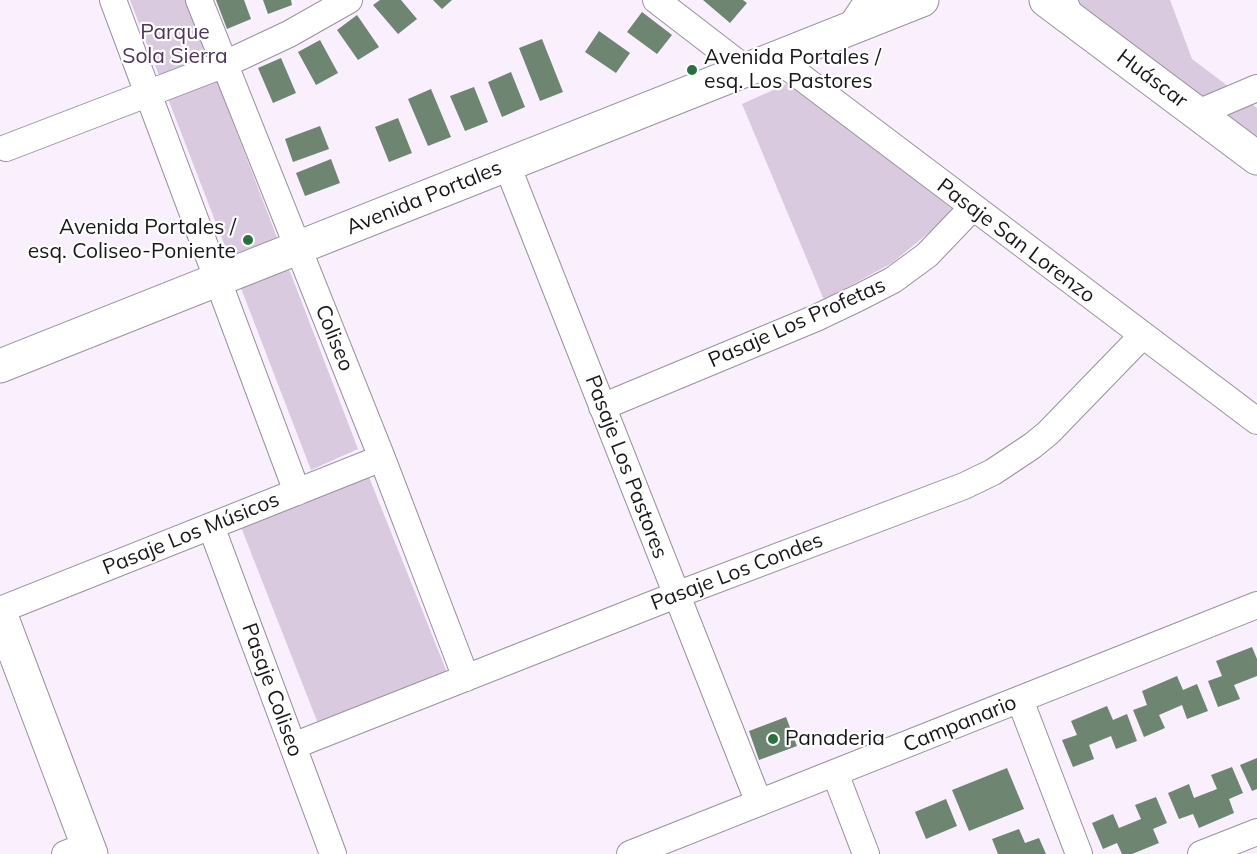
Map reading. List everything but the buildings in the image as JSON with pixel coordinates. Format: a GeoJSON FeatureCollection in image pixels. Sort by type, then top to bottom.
{"type":"FeatureCollection","features":[{"type":"Feature","properties":{"kind":"main road","name":"Avenida Portales"},"geometry":{"type":"LineString","coordinates":[[0,366],[922,0]]}},
{"type":"Feature","properties":{"kind":"main road","name":"Huáscar"},"geometry":{"type":"LineString","coordinates":[[1058,5],[1257,158]]}},
{"type":"Feature","properties":{"kind":"main road"},"geometry":{"type":"LineString","coordinates":[[0,612],[81,851]]}},
{"type":"Feature","properties":{"kind":"street"},"geometry":{"type":"LineString","coordinates":[[113,0],[297,492]]}},
{"type":"Feature","properties":{"kind":"street","name":"Coliseo"},"geometry":{"type":"LineString","coordinates":[[199,0],[382,458],[466,678]]}},
{"type":"Feature","properties":{"kind":"street"},"geometry":{"type":"LineString","coordinates":[[6,148],[225,64],[318,8],[348,0]]}},
{"type":"Feature","properties":{"kind":"street","name":"Pasaje San Lorenzo"},"geometry":{"type":"LineString","coordinates":[[656,0],[761,64],[972,208],[1257,421]]}},
{"type":"Feature","properties":{"kind":"street"},"geometry":{"type":"LineString","coordinates":[[849,29],[868,0]]}},
{"type":"Feature","properties":{"kind":"street"},"geometry":{"type":"LineString","coordinates":[[1198,113],[1257,88]]}},
{"type":"Feature","properties":{"kind":"street","name":"Pasaje Los Pastores"},"geometry":{"type":"LineString","coordinates":[[507,165],[759,803]]}},
{"type":"Feature","properties":{"kind":"street","name":"Pasaje Los Profetas"},"geometry":{"type":"LineString","coordinates":[[602,407],[816,318],[893,280],[927,255],[972,208]]}},
{"type":"Feature","properties":{"kind":"street","name":"Pasaje Los Condes"},"geometry":{"type":"LineString","coordinates":[[293,746],[676,595],[964,486],[993,472],[1032,446],[1055,427],[1142,336]]}},
{"type":"Feature","properties":{"kind":"street","name":"Pasaje Los Músicos"},"geometry":{"type":"LineString","coordinates":[[0,612],[382,458]]}},
{"type":"Feature","properties":{"kind":"street","name":"Pasaje Coliseo"},"geometry":{"type":"LineString","coordinates":[[211,526],[333,854]]}},
{"type":"Feature","properties":{"kind":"street","name":"Campanario"},"geometry":{"type":"LineString","coordinates":[[630,854],[1257,605]]}},
{"type":"Feature","properties":{"kind":"street"},"geometry":{"type":"LineString","coordinates":[[1020,700],[1079,854]]}},
{"type":"Feature","properties":{"kind":"street"},"geometry":{"type":"LineString","coordinates":[[835,773],[866,854]]}},
{"type":"Feature","properties":{"kind":"street"},"geometry":{"type":"LineString","coordinates":[[1201,854],[1257,832]]}},
{"type":"Feature","properties":{"kind":"green space","name":"Parque Sola Sierra"},"geometry":{"type":"Polygon","coordinates":[[[130,0],[186,0],[358,449],[311,470],[130,0]]]}},
{"type":"Feature","properties":{"kind":"green space"},"geometry":{"type":"Polygon","coordinates":[[[1079,0],[1170,0],[1192,59],[1257,108],[1257,147],[1099,31],[1079,4],[1079,0]]]}},
{"type":"Feature","properties":{"kind":"green space"},"geometry":{"type":"Polygon","coordinates":[[[791,82],[955,211],[892,263],[824,300],[742,104],[791,82]]]}},
{"type":"Feature","properties":{"kind":"green space"},"geometry":{"type":"Polygon","coordinates":[[[367,472],[448,675],[319,726],[239,522],[367,472]]]}},
{"type":"Feature","properties":{"kind":"place","name":"Avenida Portales / esq. Los Pastores"},"geometry":{"type":"Point","coordinates":[692,70]}},
{"type":"Feature","properties":{"kind":"place","name":"Avenida Portales / esq. Coliseo-Poniente"},"geometry":{"type":"Point","coordinates":[248,240]}},
{"type":"Feature","properties":{"kind":"place","name":"Panaderia"},"geometry":{"type":"Point","coordinates":[773,739]}}]}
